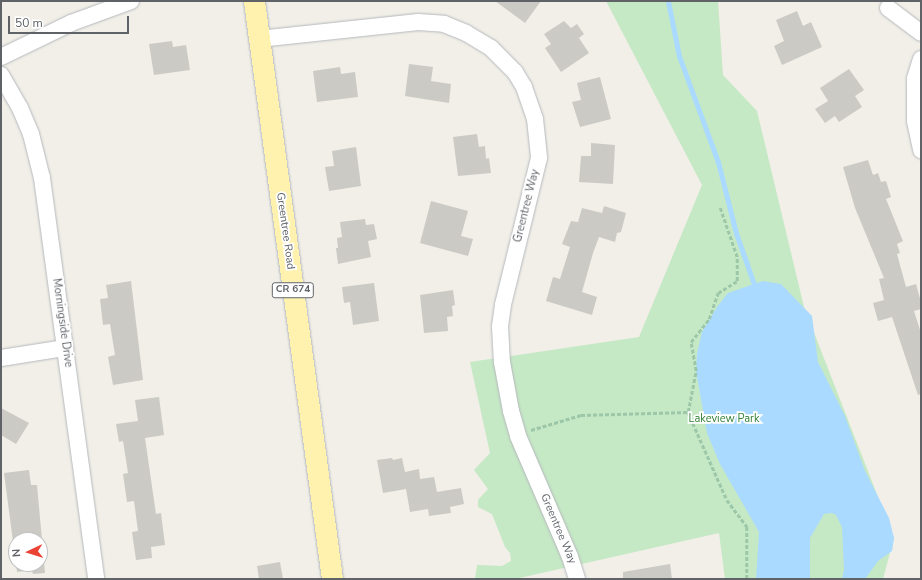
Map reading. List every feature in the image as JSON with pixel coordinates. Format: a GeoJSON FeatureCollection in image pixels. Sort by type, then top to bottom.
{"type":"FeatureCollection","features":[{"type":"Feature","properties":{"kind":"main road","name":"Greentree Road"},"geometry":{"type":"LineString","coordinates":[[254,1],[332,579]]}},
{"type":"Feature","properties":{"kind":"street"},"geometry":{"type":"LineString","coordinates":[[1,57],[70,22],[131,1]]}},
{"type":"Feature","properties":{"kind":"street"},"geometry":{"type":"LineString","coordinates":[[888,8],[921,33]]}},
{"type":"Feature","properties":{"kind":"street","name":"Greentree Way"},"geometry":{"type":"LineString","coordinates":[[259,39],[418,22],[444,24],[466,33],[491,48],[515,72],[531,102],[539,135],[536,178],[507,286],[500,326],[505,381],[518,436],[570,556],[576,579]]}},
{"type":"Feature","properties":{"kind":"street"},"geometry":{"type":"LineString","coordinates":[[921,59],[915,79],[915,120],[921,150]]}},
{"type":"Feature","properties":{"kind":"street","name":"Morningside Drive"},"geometry":{"type":"LineString","coordinates":[[1,75],[20,108],[31,134],[42,178],[96,579]]}},
{"type":"Feature","properties":{"kind":"street"},"geometry":{"type":"LineString","coordinates":[[1,358],[65,348]]}},
{"type":"Feature","properties":{"kind":"path"},"geometry":{"type":"LineString","coordinates":[[720,208],[737,257],[738,281],[718,293],[709,319],[691,342],[696,371],[688,412],[727,500],[748,527],[747,579]]}},
{"type":"Feature","properties":{"kind":"path"},"geometry":{"type":"LineString","coordinates":[[518,436],[581,415],[688,412]]}},
{"type":"Feature","properties":{"kind":"green space","name":"Lakeview Park"},"geometry":{"type":"Polygon","coordinates":[[[606,1],[718,1],[723,75],[757,111],[804,307],[894,538],[883,579],[725,579],[719,533],[515,579],[475,579],[477,565],[502,566],[511,561],[510,553],[505,547],[492,514],[478,507],[478,500],[488,489],[474,470],[490,453],[470,362],[639,337],[702,185],[606,1]]]}},
{"type":"Feature","properties":{"kind":"water"},"geometry":{"type":"Polygon","coordinates":[[[763,281],[781,284],[812,316],[818,362],[845,416],[865,471],[889,518],[894,538],[892,551],[878,561],[865,579],[842,579],[844,570],[842,527],[836,515],[832,513],[824,514],[810,538],[810,579],[756,579],[759,532],[720,464],[707,433],[696,371],[697,354],[702,332],[717,307],[728,293],[763,281]]]}},
{"type":"Feature","properties":{"kind":"building"},"geometry":{"type":"Polygon","coordinates":[[[495,1],[541,1],[525,23],[495,1]]]}},
{"type":"Feature","properties":{"kind":"building"},"geometry":{"type":"Polygon","coordinates":[[[797,11],[803,26],[811,22],[822,47],[782,65],[774,46],[784,41],[776,20],[797,11]]]}},
{"type":"Feature","properties":{"kind":"building"},"geometry":{"type":"Polygon","coordinates":[[[564,21],[571,28],[577,24],[584,34],[579,38],[589,53],[561,72],[545,48],[551,44],[544,34],[564,21]]]}},
{"type":"Feature","properties":{"kind":"building"},"geometry":{"type":"Polygon","coordinates":[[[172,41],[173,47],[186,45],[190,70],[154,75],[149,44],[172,41]]]}},
{"type":"Feature","properties":{"kind":"building"},"geometry":{"type":"Polygon","coordinates":[[[409,64],[433,67],[431,81],[451,84],[449,103],[405,96],[409,64]]]}},
{"type":"Feature","properties":{"kind":"building"},"geometry":{"type":"Polygon","coordinates":[[[340,67],[341,74],[355,72],[358,97],[317,102],[313,71],[340,67]]]}},
{"type":"Feature","properties":{"kind":"building"},"geometry":{"type":"Polygon","coordinates":[[[849,69],[864,90],[855,96],[862,107],[839,122],[835,116],[825,123],[815,109],[828,101],[820,88],[849,69]]]}},
{"type":"Feature","properties":{"kind":"building"},"geometry":{"type":"Polygon","coordinates":[[[600,77],[611,119],[580,127],[572,102],[581,100],[577,83],[600,77]]]}},
{"type":"Feature","properties":{"kind":"building"},"geometry":{"type":"Polygon","coordinates":[[[477,134],[479,147],[485,146],[486,159],[489,158],[491,173],[458,176],[453,137],[477,134]]]}},
{"type":"Feature","properties":{"kind":"building"},"geometry":{"type":"Polygon","coordinates":[[[591,143],[615,145],[613,184],[579,182],[581,156],[591,156],[591,143]]]}},
{"type":"Feature","properties":{"kind":"building"},"geometry":{"type":"Polygon","coordinates":[[[356,147],[361,186],[329,191],[325,167],[334,166],[332,151],[356,147]]]}},
{"type":"Feature","properties":{"kind":"building"},"geometry":{"type":"Polygon","coordinates":[[[868,160],[873,175],[878,173],[881,182],[886,181],[891,197],[886,199],[903,241],[897,244],[900,253],[897,254],[906,287],[916,284],[921,302],[921,309],[914,311],[921,333],[921,394],[918,395],[892,317],[878,321],[873,303],[884,300],[879,279],[884,278],[855,208],[843,167],[868,160]]]}},
{"type":"Feature","properties":{"kind":"building"},"geometry":{"type":"Polygon","coordinates":[[[431,201],[468,211],[461,236],[473,239],[468,256],[420,243],[431,201]]]}},
{"type":"Feature","properties":{"kind":"building"},"geometry":{"type":"Polygon","coordinates":[[[604,206],[626,213],[621,232],[617,233],[615,242],[599,237],[593,253],[582,292],[597,297],[592,315],[546,301],[553,277],[560,279],[570,247],[562,244],[571,221],[578,222],[582,208],[602,213],[604,206]]]}},
{"type":"Feature","properties":{"kind":"building"},"geometry":{"type":"Polygon","coordinates":[[[365,219],[366,225],[374,224],[377,239],[368,241],[371,257],[338,264],[336,248],[338,248],[337,238],[342,237],[340,222],[365,219]]]}},
{"type":"Feature","properties":{"kind":"building"},"geometry":{"type":"Polygon","coordinates":[[[131,281],[143,380],[113,385],[108,357],[115,355],[110,324],[103,325],[100,299],[108,298],[106,285],[131,281]]]}},
{"type":"Feature","properties":{"kind":"building"},"geometry":{"type":"Polygon","coordinates":[[[374,283],[379,321],[353,325],[350,302],[344,303],[342,287],[374,283]]]}},
{"type":"Feature","properties":{"kind":"building"},"geometry":{"type":"Polygon","coordinates":[[[453,290],[455,305],[452,306],[453,316],[447,317],[448,331],[424,333],[420,295],[453,290]]]}},
{"type":"Feature","properties":{"kind":"building"},"geometry":{"type":"Polygon","coordinates":[[[159,397],[164,435],[145,438],[156,514],[161,513],[165,545],[151,547],[152,558],[136,560],[132,532],[138,531],[134,501],[127,502],[123,474],[128,473],[123,441],[119,442],[116,424],[138,421],[135,400],[159,397]]]}},
{"type":"Feature","properties":{"kind":"building"},"geometry":{"type":"Polygon","coordinates":[[[1,408],[29,423],[16,444],[1,435],[1,408]]]}},
{"type":"Feature","properties":{"kind":"building"},"geometry":{"type":"Polygon","coordinates":[[[392,458],[393,460],[402,458],[405,472],[419,469],[420,479],[434,477],[437,492],[461,488],[464,504],[450,507],[451,513],[429,516],[428,509],[410,512],[406,489],[383,493],[377,460],[392,458]]]}},
{"type":"Feature","properties":{"kind":"building"},"geometry":{"type":"Polygon","coordinates":[[[29,470],[31,485],[37,485],[41,532],[12,532],[4,473],[29,470]]]}},
{"type":"Feature","properties":{"kind":"building"},"geometry":{"type":"Polygon","coordinates":[[[280,562],[283,579],[259,579],[257,566],[280,562]]]}},
{"type":"Feature","properties":{"kind":"building"},"geometry":{"type":"Polygon","coordinates":[[[670,564],[672,579],[623,579],[623,572],[670,564]]]}},
{"type":"Feature","properties":{"kind":"building"},"geometry":{"type":"Polygon","coordinates":[[[32,572],[45,572],[45,573],[33,574],[32,572]]]}},
{"type":"Feature","properties":{"kind":"waterway"},"geometry":{"type":"LineString","coordinates":[[668,1],[679,56],[718,162],[736,233],[756,290]]}}]}
